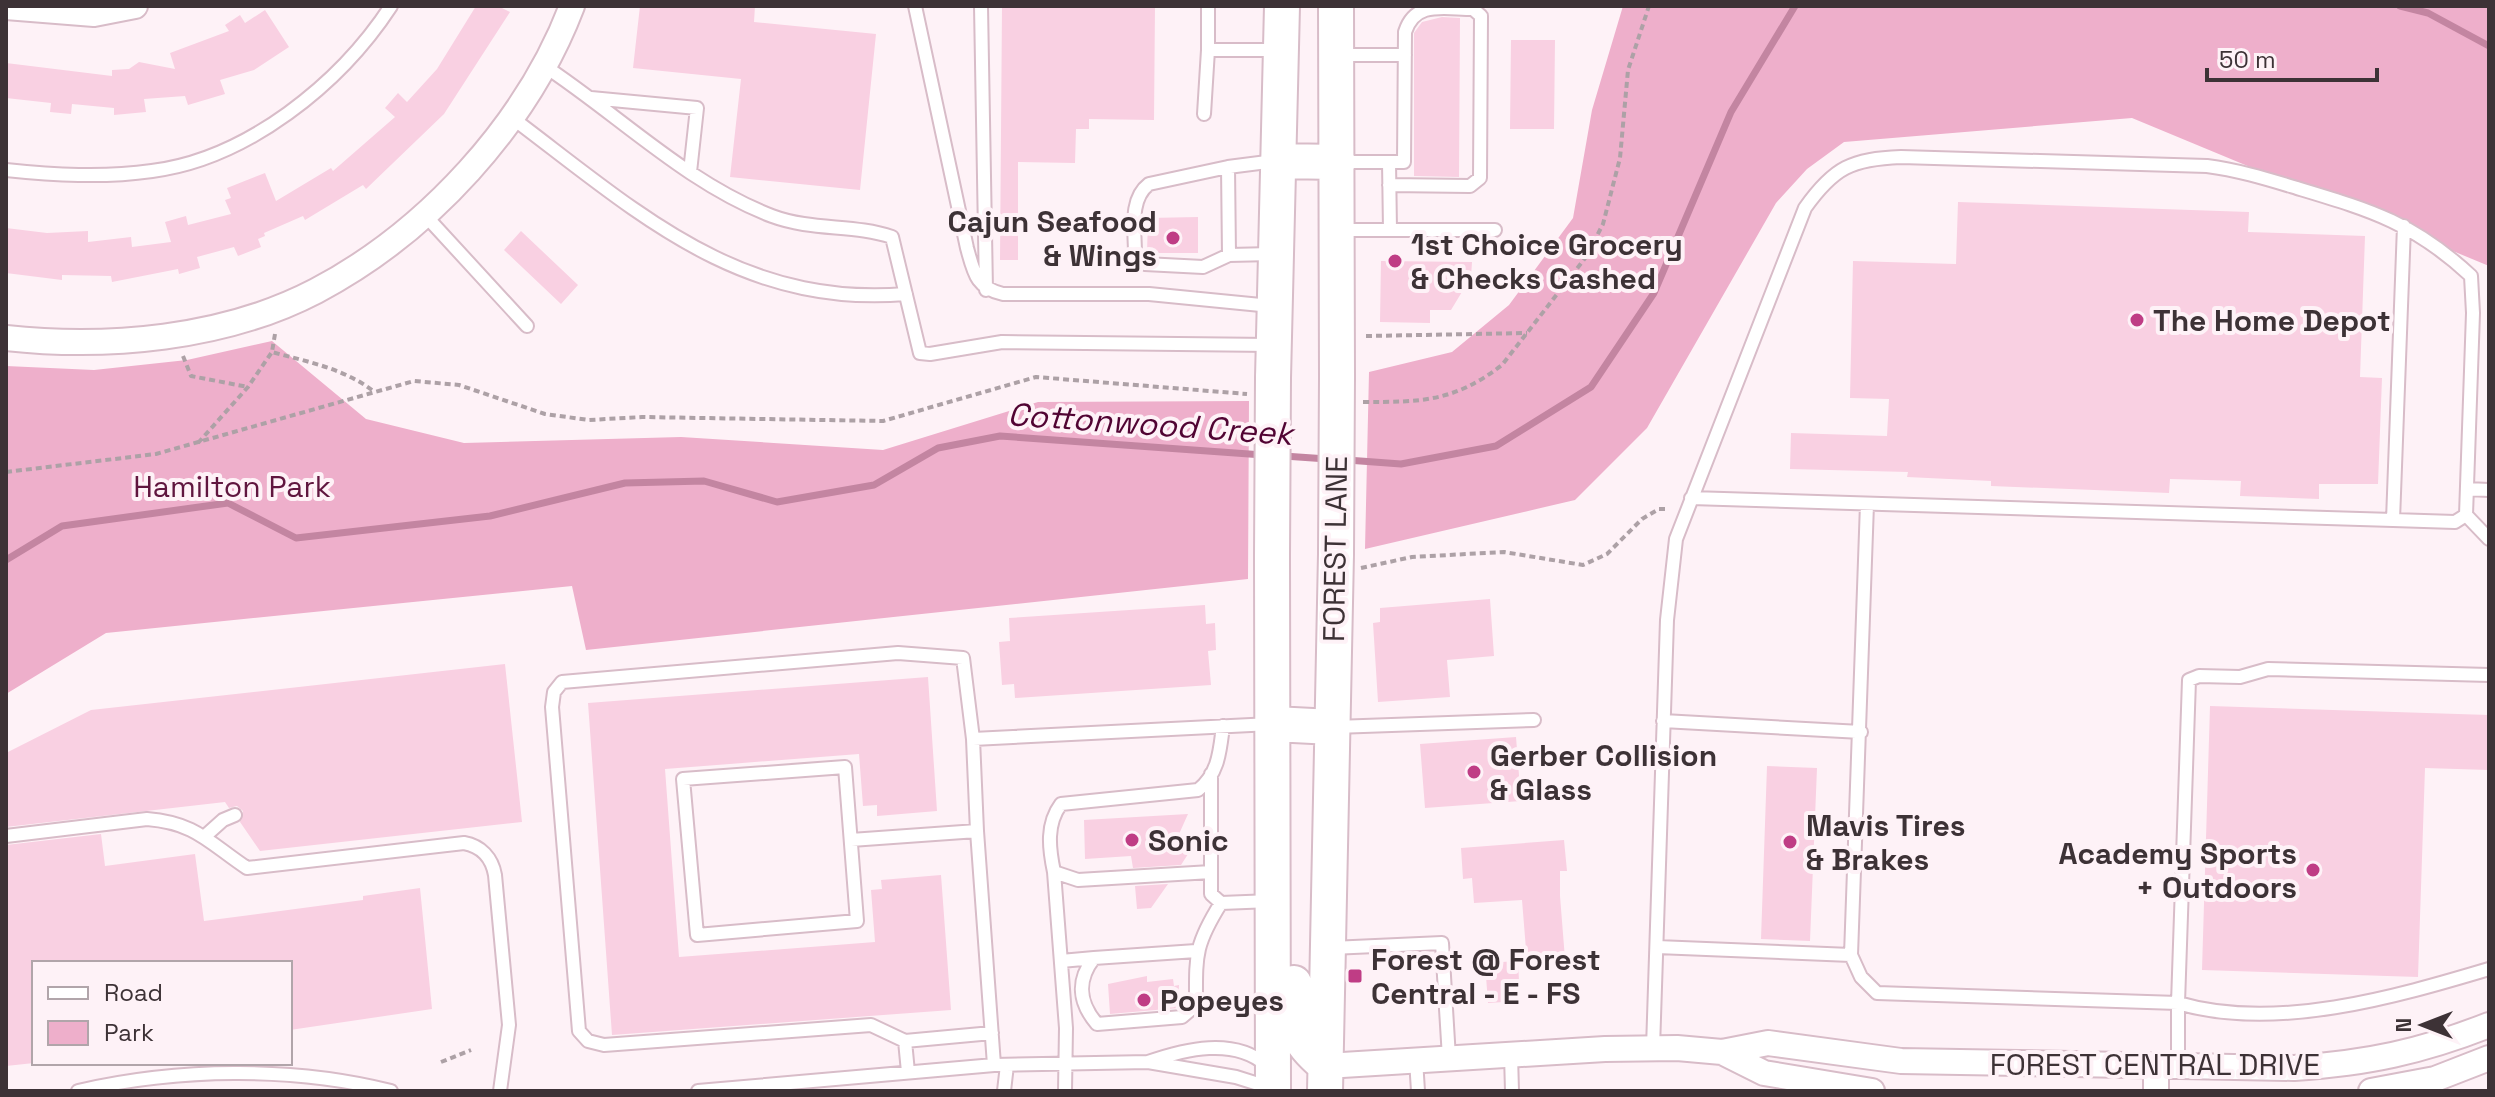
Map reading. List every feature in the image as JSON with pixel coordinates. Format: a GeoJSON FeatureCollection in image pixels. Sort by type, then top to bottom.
{"type":"FeatureCollection","features":[{"type":"Feature","properties":{"kind":"main road","name":"FOREST LANE"},"geometry":{"type":"LineString","coordinates":[[1279,1086],[1274,902],[1272,557],[1282,6]]}},
{"type":"Feature","properties":{"kind":"main road","name":"FOREST LANE"},"geometry":{"type":"LineString","coordinates":[[1326,1078],[1332,727],[1347,561],[1337,377],[1336,6]]}},
{"type":"Feature","properties":{"kind":"main road"},"geometry":{"type":"LineString","coordinates":[[1278,161],[1338,162]]}},
{"type":"Feature","properties":{"kind":"main road"},"geometry":{"type":"LineString","coordinates":[[1274,724],[1332,727]]}},
{"type":"Feature","properties":{"kind":"main road"},"geometry":{"type":"LineString","coordinates":[[1274,797],[1287,835],[1294,876],[1293,1011],[1301,1045],[1326,1078]]}},
{"type":"Feature","properties":{"kind":"street"},"geometry":{"type":"LineString","coordinates":[[6,7],[94,14],[135,6]]}},
{"type":"Feature","properties":{"kind":"street"},"geometry":{"type":"LineString","coordinates":[[6,338],[123,341],[165,336],[263,312],[315,292],[369,258],[424,214],[482,155],[511,117],[543,65],[572,6]]}},
{"type":"Feature","properties":{"kind":"street","name":"FOREST CENTRAL DRIVE"},"geometry":{"type":"LineString","coordinates":[[1326,1078],[1416,1060],[1653,1048],[1722,1052],[1768,1043],[1901,1061],[2181,1073],[2294,1068],[2356,1064],[2427,1049],[2489,1025]]}},
{"type":"Feature","properties":{"kind":"street","name":"FOREST CENTRAL DRIVE"},"geometry":{"type":"LineString","coordinates":[[1722,1052],[1764,1073],[1872,1091]]}},
{"type":"Feature","properties":{"kind":"street"},"geometry":{"type":"LineString","coordinates":[[2371,1091],[2435,1079],[2489,1058]]}},
{"type":"Feature","properties":{"kind":"street"},"geometry":{"type":"LineString","coordinates":[[2156,1091],[2181,1073]]}},
{"type":"Feature","properties":{"kind":"lane"},"geometry":{"type":"LineString","coordinates":[[6,170],[63,176],[154,171],[210,155],[262,130],[343,67],[367,42],[391,6]]}},
{"type":"Feature","properties":{"kind":"lane"},"geometry":{"type":"LineString","coordinates":[[915,6],[967,248],[977,281],[986,290],[1003,294],[1149,294],[1275,306]]}},
{"type":"Feature","properties":{"kind":"lane"},"geometry":{"type":"LineString","coordinates":[[981,6],[986,290]]}},
{"type":"Feature","properties":{"kind":"lane"},"geometry":{"type":"LineString","coordinates":[[1204,114],[1208,6]]}},
{"type":"Feature","properties":{"kind":"lane"},"geometry":{"type":"LineString","coordinates":[[1338,162],[1404,162],[1405,32],[1410,15],[1418,9],[1473,9],[1481,16],[1480,178],[1470,186],[1389,185]]}},
{"type":"Feature","properties":{"kind":"lane"},"geometry":{"type":"LineString","coordinates":[[1208,50],[1281,50]]}},
{"type":"Feature","properties":{"kind":"lane"},"geometry":{"type":"LineString","coordinates":[[1337,55],[1405,55]]}},
{"type":"Feature","properties":{"kind":"lane"},"geometry":{"type":"LineString","coordinates":[[543,65],[690,172],[769,215],[798,225],[892,237],[920,353],[1002,342],[1274,362]]}},
{"type":"Feature","properties":{"kind":"lane"},"geometry":{"type":"LineString","coordinates":[[588,98],[697,108],[690,172]]}},
{"type":"Feature","properties":{"kind":"lane"},"geometry":{"type":"LineString","coordinates":[[511,117],[667,232],[706,256],[781,283],[836,293],[906,294]]}},
{"type":"Feature","properties":{"kind":"lane"},"geometry":{"type":"LineString","coordinates":[[1653,1048],[1663,721],[1672,563],[1684,516],[1805,208],[1822,184],[1846,165],[1866,158],[1901,157],[2207,166],[2234,169],[2381,213],[2404,226],[2443,250],[2471,276],[2473,313],[2466,515],[2489,539]]}},
{"type":"Feature","properties":{"kind":"lane"},"geometry":{"type":"LineString","coordinates":[[1276,254],[1229,255],[1203,267],[1145,264],[1135,254],[1136,201],[1140,191],[1149,184],[1228,167],[1278,161]]}},
{"type":"Feature","properties":{"kind":"lane"},"geometry":{"type":"LineString","coordinates":[[1389,162],[1390,230]]}},
{"type":"Feature","properties":{"kind":"lane"},"geometry":{"type":"LineString","coordinates":[[1228,167],[1229,255]]}},
{"type":"Feature","properties":{"kind":"lane"},"geometry":{"type":"LineString","coordinates":[[424,214],[527,326]]}},
{"type":"Feature","properties":{"kind":"lane"},"geometry":{"type":"LineString","coordinates":[[2393,520],[2404,226]]}},
{"type":"Feature","properties":{"kind":"lane"},"geometry":{"type":"LineString","coordinates":[[1338,230],[1495,230]]}},
{"type":"Feature","properties":{"kind":"lane"},"geometry":{"type":"LineString","coordinates":[[2467,489],[2489,490]]}},
{"type":"Feature","properties":{"kind":"lane"},"geometry":{"type":"LineString","coordinates":[[1691,498],[2455,522],[2466,515]]}},
{"type":"Feature","properties":{"kind":"lane"},"geometry":{"type":"LineString","coordinates":[[1867,504],[1851,955],[1861,977],[1877,993],[2178,1003],[2207,1012],[2315,1011],[2408,993],[2489,969]]}},
{"type":"Feature","properties":{"kind":"lane"},"geometry":{"type":"LineString","coordinates":[[992,1033],[905,1041],[871,1025],[604,1045],[588,1041],[579,1031],[552,707],[554,692],[562,682],[898,653],[963,658],[973,739],[992,1033],[1004,1091]]}},
{"type":"Feature","properties":{"kind":"lane"},"geometry":{"type":"LineString","coordinates":[[2181,1073],[2178,1003],[2189,680],[2240,677],[2268,669],[2489,675]]}},
{"type":"Feature","properties":{"kind":"lane"},"geometry":{"type":"LineString","coordinates":[[1332,727],[1534,720]]}},
{"type":"Feature","properties":{"kind":"lane"},"geometry":{"type":"LineString","coordinates":[[1663,721],[1861,732]]}},
{"type":"Feature","properties":{"kind":"lane"},"geometry":{"type":"LineString","coordinates":[[973,739],[1274,724]]}},
{"type":"Feature","properties":{"kind":"lane"},"geometry":{"type":"LineString","coordinates":[[1065,1091],[1061,961],[1050,850],[1052,816],[1061,804],[1198,790],[1218,761],[1223,726]]}},
{"type":"Feature","properties":{"kind":"lane"},"geometry":{"type":"LineString","coordinates":[[845,767],[851,840],[857,921],[697,935],[683,779],[845,767]]}},
{"type":"Feature","properties":{"kind":"lane"},"geometry":{"type":"LineString","coordinates":[[1211,774],[1211,894],[1221,903],[1274,902]]}},
{"type":"Feature","properties":{"kind":"lane"},"geometry":{"type":"LineString","coordinates":[[204,837],[223,820],[235,815]]}},
{"type":"Feature","properties":{"kind":"lane"},"geometry":{"type":"LineString","coordinates":[[6,836],[147,819],[170,821],[195,829],[247,868],[464,843],[482,850],[495,875],[507,993],[509,1025],[500,1091]]}},
{"type":"Feature","properties":{"kind":"lane"},"geometry":{"type":"LineString","coordinates":[[851,840],[977,831]]}},
{"type":"Feature","properties":{"kind":"lane"},"geometry":{"type":"LineString","coordinates":[[1054,872],[1078,880],[1211,872]]}},
{"type":"Feature","properties":{"kind":"lane"},"geometry":{"type":"LineString","coordinates":[[1094,958],[1081,987],[1085,1009],[1097,1024],[1182,1017],[1196,1005],[1196,951],[1202,933],[1221,903]]}},
{"type":"Feature","properties":{"kind":"lane"},"geometry":{"type":"LineString","coordinates":[[1328,948],[1442,943],[1449,1058]]}},
{"type":"Feature","properties":{"kind":"lane"},"geometry":{"type":"LineString","coordinates":[[1657,947],[1851,955]]}},
{"type":"Feature","properties":{"kind":"lane"},"geometry":{"type":"LineString","coordinates":[[1061,961],[1196,951]]}},
{"type":"Feature","properties":{"kind":"lane"},"geometry":{"type":"LineString","coordinates":[[905,1041],[908,1072]]}},
{"type":"Feature","properties":{"kind":"lane"},"geometry":{"type":"LineString","coordinates":[[1148,1062],[1172,1053],[1231,1048],[1254,1055],[1279,1086]]}},
{"type":"Feature","properties":{"kind":"lane"},"geometry":{"type":"LineString","coordinates":[[1511,1055],[1512,1091]]}},
{"type":"Feature","properties":{"kind":"lane"},"geometry":{"type":"LineString","coordinates":[[1416,1060],[1418,1091]]}},
{"type":"Feature","properties":{"kind":"lane"},"geometry":{"type":"LineString","coordinates":[[698,1091],[799,1087],[908,1072],[1001,1065],[1148,1062],[1279,1086]]}},
{"type":"Feature","properties":{"kind":"lane"},"geometry":{"type":"LineString","coordinates":[[78,1091],[108,1084],[188,1076],[283,1075],[391,1091]]}},
{"type":"Feature","properties":{"kind":"path"},"geometry":{"type":"LineString","coordinates":[[6,472],[156,454],[197,444],[248,387],[272,352],[275,331]]}},
{"type":"Feature","properties":{"kind":"path"},"geometry":{"type":"LineString","coordinates":[[1365,336],[1527,333]]}},
{"type":"Feature","properties":{"kind":"path"},"geometry":{"type":"LineString","coordinates":[[272,352],[327,366],[356,378],[372,390]]}},
{"type":"Feature","properties":{"kind":"path"},"geometry":{"type":"LineString","coordinates":[[183,356],[191,376],[248,387]]}},
{"type":"Feature","properties":{"kind":"path"},"geometry":{"type":"LineString","coordinates":[[1347,561],[1504,552],[1583,565],[1607,554],[1642,519],[1659,509],[1668,509],[1684,516]]}},
{"type":"Feature","properties":{"kind":"path"},"geometry":{"type":"LineString","coordinates":[[441,1062],[471,1050]]}},
{"type":"Feature","properties":{"kind":"green space"},"geometry":{"type":"Polygon","coordinates":[[[1623,6],[2489,6],[2489,266],[2132,118],[1844,142],[1807,169],[1776,203],[1647,428],[1575,500],[1365,549],[1369,372],[1452,352],[1509,305],[1573,218],[1592,110],[1623,6]]]}},
{"type":"Feature","properties":{"kind":"green space","name":"Hamilton Park"},"geometry":{"type":"Polygon","coordinates":[[[272,341],[366,419],[464,443],[681,437],[883,450],[1038,402],[1249,401],[1248,579],[586,650],[572,586],[106,633],[6,694],[6,366],[94,370],[187,360],[272,341]]]}},
{"type":"Feature","properties":{"kind":"building"},"geometry":{"type":"Polygon","coordinates":[[[476,6],[498,6],[510,12],[444,114],[366,189],[363,185],[305,220],[303,216],[264,233],[265,236],[258,239],[261,247],[238,256],[234,247],[197,257],[200,268],[179,274],[178,269],[112,282],[111,276],[62,275],[62,280],[6,273],[6,228],[47,233],[88,231],[88,242],[131,237],[132,247],[171,242],[165,222],[186,216],[188,225],[231,214],[225,200],[231,198],[227,188],[265,173],[276,201],[331,168],[333,171],[395,117],[385,108],[398,93],[407,102],[437,69],[476,6]]]}},
{"type":"Feature","properties":{"kind":"building"},"geometry":{"type":"Polygon","coordinates":[[[640,6],[755,6],[754,22],[876,34],[860,190],[730,177],[741,79],[633,68],[640,6]]]}},
{"type":"Feature","properties":{"kind":"building"},"geometry":{"type":"Polygon","coordinates":[[[1002,6],[1155,6],[1154,120],[1089,119],[1089,129],[1076,129],[1075,163],[1018,162],[1018,260],[1000,260],[1002,6]]]}},
{"type":"Feature","properties":{"kind":"building"},"geometry":{"type":"Polygon","coordinates":[[[265,10],[289,47],[254,70],[220,80],[225,94],[188,105],[185,96],[144,99],[146,112],[114,115],[114,108],[72,104],[71,114],[50,112],[51,103],[6,98],[6,63],[112,76],[112,70],[129,69],[139,62],[175,69],[170,53],[229,31],[225,25],[240,15],[245,23],[265,10]]]}},
{"type":"Feature","properties":{"kind":"building"},"geometry":{"type":"Polygon","coordinates":[[[1442,17],[1460,18],[1459,177],[1414,176],[1414,33],[1422,22],[1442,17]]]}},
{"type":"Feature","properties":{"kind":"building"},"geometry":{"type":"Polygon","coordinates":[[[1511,40],[1555,40],[1554,129],[1510,129],[1511,40]]]}},
{"type":"Feature","properties":{"kind":"building","name":"The Home Depot"},"geometry":{"type":"Polygon","coordinates":[[[1958,202],[2249,212],[2248,232],[2365,236],[2360,377],[2382,378],[2378,484],[2319,484],[2319,499],[2240,496],[2241,481],[2170,479],[2169,493],[1991,486],[1991,481],[1907,477],[1908,472],[1790,469],[1791,433],[1887,436],[1889,399],[1850,398],[1853,261],[1956,264],[1958,202]]]}},
{"type":"Feature","properties":{"kind":"building","name":"Cajun Seafood & Wings"},"geometry":{"type":"Polygon","coordinates":[[[1198,217],[1198,253],[1147,253],[1148,218],[1198,217]]]}},
{"type":"Feature","properties":{"kind":"building"},"geometry":{"type":"Polygon","coordinates":[[[521,231],[578,285],[561,304],[504,250],[521,231]]]}},
{"type":"Feature","properties":{"kind":"building"},"geometry":{"type":"Polygon","coordinates":[[[1381,261],[1472,262],[1471,277],[1451,310],[1430,310],[1430,323],[1380,322],[1381,261]]]}},
{"type":"Feature","properties":{"kind":"building"},"geometry":{"type":"Polygon","coordinates":[[[1490,599],[1494,656],[1447,660],[1450,697],[1378,702],[1373,623],[1380,622],[1380,608],[1490,599]]]}},
{"type":"Feature","properties":{"kind":"building"},"geometry":{"type":"Polygon","coordinates":[[[1205,605],[1206,624],[1215,623],[1216,650],[1208,651],[1211,685],[1015,698],[1014,684],[1002,685],[999,642],[1010,641],[1009,618],[1205,605]]]}},
{"type":"Feature","properties":{"kind":"building"},"geometry":{"type":"Polygon","coordinates":[[[505,664],[522,822],[260,851],[240,822],[243,811],[237,806],[229,808],[225,802],[6,827],[6,753],[91,710],[505,664]]]}},
{"type":"Feature","properties":{"kind":"building"},"geometry":{"type":"Polygon","coordinates":[[[928,677],[937,811],[877,816],[877,805],[863,806],[859,754],[665,769],[679,957],[875,942],[871,890],[882,889],[881,880],[941,875],[951,1010],[612,1035],[588,703],[928,677]]]}},
{"type":"Feature","properties":{"kind":"building","name":"Academy Sports + Outdoors"},"geometry":{"type":"Polygon","coordinates":[[[2210,706],[2489,715],[2489,770],[2425,768],[2418,977],[2202,970],[2210,706]]]}},
{"type":"Feature","properties":{"kind":"building"},"geometry":{"type":"Polygon","coordinates":[[[1516,737],[1521,801],[1425,808],[1420,744],[1516,737]]]}},
{"type":"Feature","properties":{"kind":"building"},"geometry":{"type":"Polygon","coordinates":[[[1767,766],[1817,768],[1810,941],[1761,939],[1767,766]]]}},
{"type":"Feature","properties":{"kind":"building","name":"Sonic"},"geometry":{"type":"Polygon","coordinates":[[[1188,814],[1175,843],[1190,851],[1181,865],[1133,868],[1131,856],[1085,859],[1084,820],[1188,814]]]}},
{"type":"Feature","properties":{"kind":"building"},"geometry":{"type":"Polygon","coordinates":[[[101,834],[105,866],[195,854],[204,921],[363,900],[363,896],[420,888],[432,1009],[292,1030],[292,961],[32,961],[32,1063],[6,1066],[6,845],[101,834]]]}},
{"type":"Feature","properties":{"kind":"building"},"geometry":{"type":"Polygon","coordinates":[[[1564,840],[1567,871],[1560,871],[1560,896],[1565,959],[1527,962],[1522,900],[1474,903],[1472,878],[1463,879],[1461,848],[1564,840]]]}},
{"type":"Feature","properties":{"kind":"building"},"geometry":{"type":"Polygon","coordinates":[[[1168,884],[1151,908],[1137,909],[1135,886],[1168,884]]]}},
{"type":"Feature","properties":{"kind":"building"},"geometry":{"type":"Polygon","coordinates":[[[1518,961],[1520,1001],[1488,1003],[1485,963],[1518,961]]]}},
{"type":"Feature","properties":{"kind":"building","name":"Popeyes"},"geometry":{"type":"Polygon","coordinates":[[[1147,976],[1147,982],[1173,979],[1174,986],[1179,985],[1178,1008],[1110,1014],[1108,984],[1147,976]]]}},
{"type":"Feature","properties":{"kind":"waterway","name":"Cottonwood Creek"},"geometry":{"type":"LineString","coordinates":[[1347,460],[1401,464],[1496,446],[1591,387],[1654,293],[1731,112],[1795,6]]}},
{"type":"Feature","properties":{"kind":"waterway","name":"Cottonwood Creek"},"geometry":{"type":"LineString","coordinates":[[2400,6],[2428,13],[2489,46]]}},
{"type":"Feature","properties":{"kind":"waterway","name":"Cottonwood Creek"},"geometry":{"type":"LineString","coordinates":[[6,560],[62,526],[228,503],[296,538],[490,516],[625,483],[704,481],[777,502],[874,485],[938,448],[1000,436],[1263,455]]}},
{"type":"Feature","properties":{"kind":"waterway","name":"Cottonwood Creek"},"geometry":{"type":"LineString","coordinates":[[1284,456],[1327,459]]}},
{"type":"Feature","properties":{"kind":"place","name":"Cajun Seafood & Wings"},"geometry":{"type":"Point","coordinates":[1173,238]}},
{"type":"Feature","properties":{"kind":"place","name":"1st Choice Grocery & Checks Cashed"},"geometry":{"type":"Point","coordinates":[1395,261]}},
{"type":"Feature","properties":{"kind":"place","name":"The Home Depot"},"geometry":{"type":"Point","coordinates":[2137,320]}},
{"type":"Feature","properties":{"kind":"place","name":"Gerber Collision & Glass"},"geometry":{"type":"Point","coordinates":[1474,772]}},
{"type":"Feature","properties":{"kind":"place","name":"Sonic"},"geometry":{"type":"Point","coordinates":[1132,840]}},
{"type":"Feature","properties":{"kind":"place","name":"Mavis Tires & Brakes"},"geometry":{"type":"Point","coordinates":[1790,842]}},
{"type":"Feature","properties":{"kind":"place","name":"Academy Sports + Outdoors"},"geometry":{"type":"Point","coordinates":[2313,870]}},
{"type":"Feature","properties":{"kind":"place","name":"Forest @ Forest Central - E - FS"},"geometry":{"type":"Point","coordinates":[1355,976]}},
{"type":"Feature","properties":{"kind":"place","name":"Popeyes"},"geometry":{"type":"Point","coordinates":[1144,1000]}}]}
